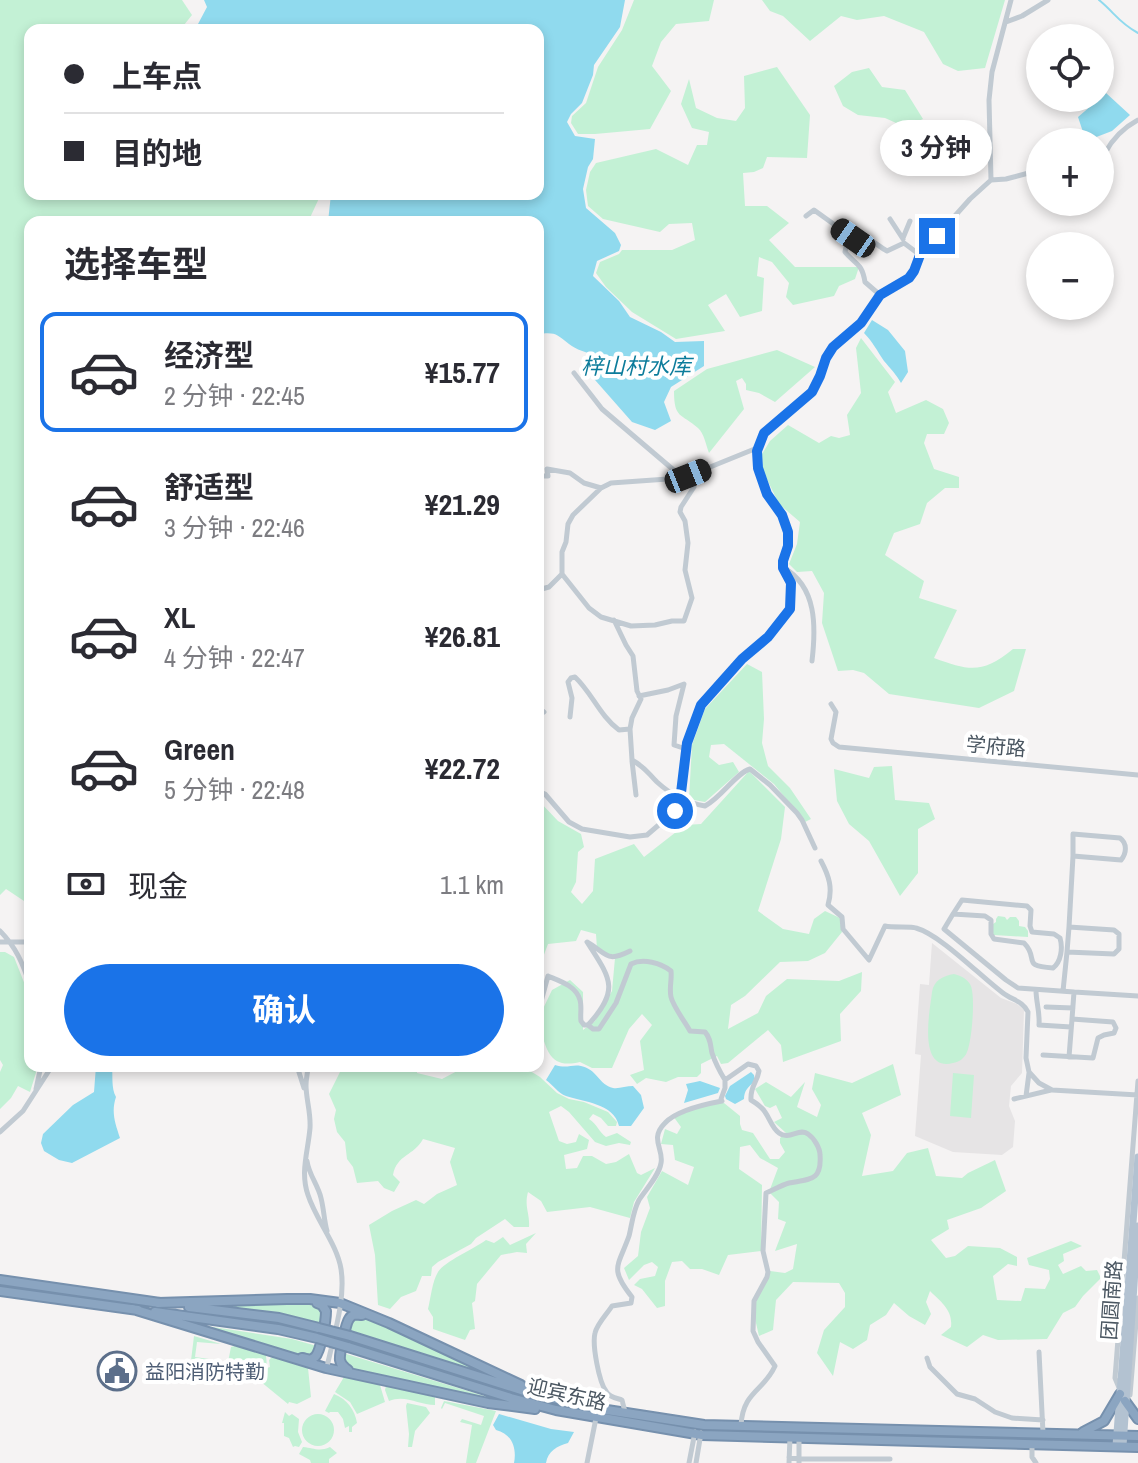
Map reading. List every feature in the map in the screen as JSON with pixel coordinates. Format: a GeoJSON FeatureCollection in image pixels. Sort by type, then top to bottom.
{"type":"FeatureCollection","features":[{"type":"Feature","properties":{"kind":"highway","name":"迎宾东路"},"geometry":{"type":"LineString","coordinates":[[0,1280],[279,1318],[594,1408],[699,1424],[1138,1436]]}},
{"type":"Feature","properties":{"kind":"highway","name":"迎宾东路"},"geometry":{"type":"LineString","coordinates":[[0,1291],[278,1329],[556,1410],[698,1434],[1138,1447]]}},
{"type":"Feature","properties":{"kind":"highway"},"geometry":{"type":"LineString","coordinates":[[274,1353],[310,1359],[318,1351],[325,1308],[318,1303],[287,1299]]}},
{"type":"Feature","properties":{"kind":"highway"},"geometry":{"type":"LineString","coordinates":[[158,1303],[287,1299],[340,1303],[544,1395]]}},
{"type":"Feature","properties":{"kind":"highway"},"geometry":{"type":"LineString","coordinates":[[133,1309],[326,1368],[488,1403],[556,1410]]}},
{"type":"Feature","properties":{"kind":"highway"},"geometry":{"type":"LineString","coordinates":[[371,1378],[346,1369],[341,1363],[349,1319],[359,1314],[389,1323]]}},
{"type":"Feature","properties":{"kind":"highway"},"geometry":{"type":"LineString","coordinates":[[1077,1435],[1104,1421],[1123,1396],[1138,1419]]}},
{"type":"Feature","properties":{"kind":"main road","name":"团圆南路"},"geometry":{"type":"LineString","coordinates":[[1119,1446],[1138,1157]]}},
{"type":"Feature","properties":{"kind":"main road","name":"团圆南路"},"geometry":{"type":"LineString","coordinates":[[1123,1396],[1138,1226]]}},
{"type":"Feature","properties":{"kind":"street"},"geometry":{"type":"LineString","coordinates":[[991,180],[989,100],[992,72],[1011,0]]}},
{"type":"Feature","properties":{"kind":"street"},"geometry":{"type":"LineString","coordinates":[[1005,22],[1022,16],[1048,0]]}},
{"type":"Feature","properties":{"kind":"street"},"geometry":{"type":"LineString","coordinates":[[1114,139],[1138,120]]}},
{"type":"Feature","properties":{"kind":"street"},"geometry":{"type":"LineString","coordinates":[[544,794],[569,822],[582,829],[630,837],[647,835],[675,811],[681,797],[686,749],[701,705],[742,659],[768,637],[790,609],[791,583],[783,568],[788,532],[782,515],[767,494],[758,468],[758,447],[764,433],[812,392],[833,347],[861,323],[880,295],[909,278],[920,255],[970,199],[991,180],[1026,174]]}},
{"type":"Feature","properties":{"kind":"street"},"geometry":{"type":"LineString","coordinates":[[806,216],[814,210],[853,238]]}},
{"type":"Feature","properties":{"kind":"street"},"geometry":{"type":"LineString","coordinates":[[890,219],[904,241],[920,255]]}},
{"type":"Feature","properties":{"kind":"street"},"geometry":{"type":"LineString","coordinates":[[880,295],[865,282],[863,270],[845,252],[846,247],[853,238],[861,236],[887,251],[904,241],[910,221]]}},
{"type":"Feature","properties":{"kind":"street"},"geometry":{"type":"LineString","coordinates":[[574,373],[602,409],[685,477],[694,487],[680,512],[685,521],[688,543],[685,570],[692,598],[684,621],[631,626],[601,617],[589,608],[562,574],[562,552],[573,515],[601,488],[611,483],[685,477],[758,447]]}},
{"type":"Feature","properties":{"kind":"street"},"geometry":{"type":"LineString","coordinates":[[544,476],[548,476],[547,469],[570,473],[584,483],[601,488]]}},
{"type":"Feature","properties":{"kind":"street"},"geometry":{"type":"LineString","coordinates":[[783,568],[805,586],[811,599],[812,661]]}},
{"type":"Feature","properties":{"kind":"street"},"geometry":{"type":"LineString","coordinates":[[544,588],[562,574]]}},
{"type":"Feature","properties":{"kind":"street"},"geometry":{"type":"LineString","coordinates":[[614,620],[633,656],[641,699],[630,729],[636,795]]}},
{"type":"Feature","properties":{"kind":"street"},"geometry":{"type":"LineString","coordinates":[[570,717],[572,698],[568,682],[575,677],[599,706],[606,721],[619,730],[630,729]]}},
{"type":"Feature","properties":{"kind":"street"},"geometry":{"type":"LineString","coordinates":[[639,696],[684,684],[676,716],[674,745],[686,749]]}},
{"type":"Feature","properties":{"kind":"street","name":"学府路"},"geometry":{"type":"LineString","coordinates":[[831,704],[836,712],[831,739],[839,747],[1138,775]]}},
{"type":"Feature","properties":{"kind":"street"},"geometry":{"type":"LineString","coordinates":[[632,760],[645,767],[658,784],[688,803],[705,806],[721,796],[744,770],[750,769],[797,813],[815,848]]}},
{"type":"Feature","properties":{"kind":"street"},"geometry":{"type":"LineString","coordinates":[[1063,991],[1073,834],[1120,838],[1125,844],[1125,854],[1121,860],[1073,856]]}},
{"type":"Feature","properties":{"kind":"street"},"geometry":{"type":"LineString","coordinates":[[821,861],[831,884],[828,905],[842,917],[843,929],[869,960],[885,926],[914,926],[939,941],[1003,994],[1025,1006],[1028,1012],[1026,1058],[1029,1072],[1026,1096]]}},
{"type":"Feature","properties":{"kind":"street"},"geometry":{"type":"LineString","coordinates":[[953,914],[988,917],[994,939],[1024,943],[1037,967],[1053,968],[1058,964],[1060,938],[1054,934],[1032,932],[1031,910],[1027,906],[962,900],[953,914],[944,929],[1018,988],[1138,996]]}},
{"type":"Feature","properties":{"kind":"street"},"geometry":{"type":"LineString","coordinates":[[1067,952],[1114,954],[1119,949],[1120,937],[1117,932],[1069,927]]}},
{"type":"Feature","properties":{"kind":"street"},"geometry":{"type":"LineString","coordinates":[[0,931],[11,942],[24,968]]}},
{"type":"Feature","properties":{"kind":"street"},"geometry":{"type":"LineString","coordinates":[[0,942],[24,942]]}},
{"type":"Feature","properties":{"kind":"street"},"geometry":{"type":"LineString","coordinates":[[588,1025],[608,997],[610,988],[606,971],[587,942],[611,958],[630,951]]}},
{"type":"Feature","properties":{"kind":"street"},"geometry":{"type":"LineString","coordinates":[[544,990],[548,976],[564,982],[581,1001],[581,1021],[584,1025],[599,1029],[616,1003],[631,964],[637,961],[662,964],[671,971],[673,1004],[690,1031],[705,1032],[710,1036],[713,1057],[725,1080],[722,1101],[702,1105],[662,1125],[656,1139],[662,1160],[660,1169],[638,1203],[618,1261],[617,1273],[632,1297],[631,1303],[612,1306],[595,1331],[595,1359],[603,1387],[608,1395],[622,1400],[626,1413]]}},
{"type":"Feature","properties":{"kind":"street"},"geometry":{"type":"LineString","coordinates":[[1036,990],[1039,1025],[1071,1027]]}},
{"type":"Feature","properties":{"kind":"street"},"geometry":{"type":"LineString","coordinates":[[1069,1057],[1074,992]]}},
{"type":"Feature","properties":{"kind":"street"},"geometry":{"type":"LineString","coordinates":[[1046,1007],[1073,1008]]}},
{"type":"Feature","properties":{"kind":"street"},"geometry":{"type":"LineString","coordinates":[[1043,1055],[1093,1058],[1098,1038],[1114,1033],[1116,1028],[1113,1022],[1072,1019]]}},
{"type":"Feature","properties":{"kind":"street"},"geometry":{"type":"LineString","coordinates":[[725,1080],[748,1064],[756,1066],[758,1079],[751,1089],[751,1100],[766,1113],[779,1133],[787,1136],[807,1133],[820,1148],[821,1168],[815,1177],[766,1193],[763,1251],[768,1272],[754,1301],[753,1331],[775,1366],[742,1411],[741,1426]]}},
{"type":"Feature","properties":{"kind":"street"},"geometry":{"type":"LineString","coordinates":[[36,1092],[40,1072]]}},
{"type":"Feature","properties":{"kind":"street"},"geometry":{"type":"LineString","coordinates":[[0,1132],[23,1111],[48,1072]]}},
{"type":"Feature","properties":{"kind":"street"},"geometry":{"type":"LineString","coordinates":[[299,1072],[307,1097]]}},
{"type":"Feature","properties":{"kind":"street"},"geometry":{"type":"LineString","coordinates":[[307,1072],[310,1129],[303,1169],[308,1195],[341,1268],[340,1303],[326,1368]]}},
{"type":"Feature","properties":{"kind":"street"},"geometry":{"type":"LineString","coordinates":[[1029,1072],[1039,1083],[1052,1090]]}},
{"type":"Feature","properties":{"kind":"street"},"geometry":{"type":"LineString","coordinates":[[1138,1081],[1115,1378],[1123,1396],[1130,1395],[1138,1298]]}},
{"type":"Feature","properties":{"kind":"street"},"geometry":{"type":"LineString","coordinates":[[1014,1099],[1052,1090],[1138,1094]]}},
{"type":"Feature","properties":{"kind":"street"},"geometry":{"type":"LineString","coordinates":[[306,1152],[308,1170],[318,1187],[323,1219],[332,1245]]}},
{"type":"Feature","properties":{"kind":"street"},"geometry":{"type":"LineString","coordinates":[[1039,1352],[1043,1434]]}},
{"type":"Feature","properties":{"kind":"street"},"geometry":{"type":"LineString","coordinates":[[927,1358],[930,1367],[957,1394],[975,1399],[995,1412],[1012,1418],[1043,1420]]}},
{"type":"Feature","properties":{"kind":"street"},"geometry":{"type":"LineString","coordinates":[[587,1463],[596,1418]]}},
{"type":"Feature","properties":{"kind":"street"},"geometry":{"type":"LineString","coordinates":[[1012,1418],[1012,1433]]}},
{"type":"Feature","properties":{"kind":"street"},"geometry":{"type":"LineString","coordinates":[[696,1463],[699,1424]]}},
{"type":"Feature","properties":{"kind":"street"},"geometry":{"type":"LineString","coordinates":[[689,1463],[698,1434]]}},
{"type":"Feature","properties":{"kind":"street"},"geometry":{"type":"LineString","coordinates":[[794,1438],[790,1461],[890,1459]]}},
{"type":"Feature","properties":{"kind":"street"},"geometry":{"type":"LineString","coordinates":[[794,1438],[798,1462]]}},
{"type":"Feature","properties":{"kind":"street"},"geometry":{"type":"LineString","coordinates":[[1032,1444],[1032,1457],[1036,1463]]}},
{"type":"Feature","properties":{"kind":"shaded area"},"geometry":{"type":"Polygon","coordinates":[[[932,943],[1001,998],[1024,1010],[1022,1073],[1011,1086],[1009,1106],[1015,1121],[1013,1147],[1002,1155],[953,1152],[915,1136],[921,1055],[915,1054],[920,984],[929,985],[932,943]]]}},
{"type":"Feature","properties":{"kind":"green space"},"geometry":{"type":"Polygon","coordinates":[[[0,0],[182,0],[192,15],[185,24],[24,24],[24,200],[318,200],[311,216],[24,216],[24,901],[6,889],[0,895],[0,0]]]}},
{"type":"Feature","properties":{"kind":"green space"},"geometry":{"type":"Polygon","coordinates":[[[634,0],[714,0],[709,21],[676,24],[661,42],[652,66],[671,91],[650,129],[578,134],[571,123],[572,116],[586,103],[598,67],[622,30],[634,0]]]}},
{"type":"Feature","properties":{"kind":"green space"},"geometry":{"type":"Polygon","coordinates":[[[762,0],[1005,0],[985,68],[958,71],[943,64],[924,32],[884,16],[857,20],[841,16],[810,41],[783,16],[770,11],[762,0]]]}},
{"type":"Feature","properties":{"kind":"green space"},"geometry":{"type":"Polygon","coordinates":[[[777,67],[810,115],[807,158],[767,157],[763,168],[743,173],[745,206],[767,206],[789,223],[769,240],[795,267],[859,267],[855,279],[839,286],[834,296],[793,305],[786,297],[789,283],[772,262],[759,257],[757,276],[764,278],[762,311],[740,317],[726,294],[708,305],[725,331],[676,339],[632,312],[596,273],[600,262],[622,250],[672,250],[695,240],[692,223],[669,224],[660,232],[603,219],[588,206],[586,190],[590,172],[596,163],[656,149],[688,165],[697,145],[707,145],[709,132],[692,128],[681,104],[689,79],[696,108],[717,118],[736,121],[745,108],[744,76],[777,67]]]}},
{"type":"Feature","properties":{"kind":"green space"},"geometry":{"type":"Polygon","coordinates":[[[869,68],[882,87],[905,90],[923,119],[905,127],[885,118],[858,115],[843,106],[834,86],[852,72],[869,68]]]}},
{"type":"Feature","properties":{"kind":"green space"},"geometry":{"type":"Polygon","coordinates":[[[861,338],[895,382],[888,392],[896,413],[926,400],[943,409],[949,423],[944,434],[927,434],[924,443],[934,469],[959,477],[959,488],[945,488],[927,503],[920,524],[894,533],[885,555],[924,581],[919,598],[957,610],[934,658],[975,668],[993,663],[1013,649],[1026,649],[1014,691],[979,708],[889,694],[864,673],[838,671],[822,623],[824,593],[812,571],[797,572],[789,564],[797,544],[800,522],[779,504],[763,471],[762,454],[770,441],[788,425],[819,443],[831,436],[839,438],[850,435],[847,415],[861,393],[856,348],[861,338]]]}},
{"type":"Feature","properties":{"kind":"green space"},"geometry":{"type":"Polygon","coordinates":[[[777,350],[815,367],[775,402],[746,390],[742,378],[736,381],[744,409],[709,453],[700,430],[677,411],[674,391],[707,369],[777,350]]]}},
{"type":"Feature","properties":{"kind":"green space"},"geometry":{"type":"Polygon","coordinates":[[[747,664],[762,672],[762,743],[768,766],[790,788],[811,819],[805,822],[774,784],[724,744],[711,745],[709,757],[719,765],[733,762],[739,772],[705,802],[689,799],[692,745],[705,709],[747,664]]]}},
{"type":"Feature","properties":{"kind":"green space"},"geometry":{"type":"Polygon","coordinates":[[[892,766],[895,800],[929,803],[935,819],[918,829],[918,873],[900,896],[869,841],[849,824],[837,801],[834,769],[869,778],[874,767],[892,766]]]}},
{"type":"Feature","properties":{"kind":"green space"},"geometry":{"type":"Polygon","coordinates":[[[749,771],[785,807],[781,839],[758,911],[783,929],[809,934],[814,919],[825,911],[840,918],[842,932],[825,953],[808,961],[780,962],[745,996],[731,1005],[728,1029],[758,1013],[766,996],[787,979],[839,981],[862,972],[861,991],[840,1014],[841,1041],[783,1062],[781,1045],[768,1030],[728,1063],[721,1064],[717,1056],[701,1064],[701,1073],[697,1077],[678,1077],[666,1082],[646,1078],[637,1084],[630,1075],[644,1070],[640,1041],[652,1025],[642,1014],[629,1029],[612,1068],[592,1068],[580,1062],[570,1064],[556,1061],[544,1040],[544,1007],[552,990],[570,980],[583,992],[583,1030],[595,1021],[612,991],[615,958],[597,949],[596,934],[581,930],[576,941],[548,944],[544,955],[544,806],[558,821],[581,834],[584,847],[578,852],[576,882],[571,892],[582,904],[593,891],[595,859],[634,844],[644,857],[685,825],[701,824],[749,771]]]}},
{"type":"Feature","properties":{"kind":"green space"},"geometry":{"type":"Polygon","coordinates":[[[998,916],[1007,920],[1016,917],[1019,926],[1028,931],[1028,937],[994,935],[993,924],[998,916]]]}},
{"type":"Feature","properties":{"kind":"green space"},"geometry":{"type":"Polygon","coordinates":[[[0,952],[5,952],[14,957],[24,982],[24,1072],[36,1072],[30,1092],[18,1086],[0,1109],[0,1072],[3,1065],[0,1060],[0,952]]]}},
{"type":"Feature","properties":{"kind":"green space"},"geometry":{"type":"Polygon","coordinates":[[[954,974],[967,980],[972,989],[970,1038],[963,1058],[942,1063],[934,1058],[928,1038],[932,992],[940,979],[954,974]]]}},
{"type":"Feature","properties":{"kind":"green space"},"geometry":{"type":"Polygon","coordinates":[[[893,1064],[901,1095],[862,1113],[871,1135],[862,1176],[893,1171],[907,1153],[928,1148],[936,1176],[962,1178],[995,1160],[1006,1191],[981,1208],[947,1220],[949,1229],[931,1240],[946,1258],[955,1256],[968,1246],[1000,1248],[1017,1257],[1017,1266],[1008,1264],[993,1276],[997,1300],[1021,1301],[1025,1288],[1045,1289],[1050,1279],[1049,1270],[1029,1265],[1027,1258],[1071,1241],[1082,1246],[1063,1254],[1064,1261],[1058,1265],[1063,1274],[1081,1266],[1086,1271],[1097,1270],[1101,1278],[1075,1307],[1063,1313],[1047,1339],[998,1340],[983,1335],[967,1347],[941,1335],[951,1327],[950,1316],[930,1291],[926,1302],[931,1314],[925,1325],[894,1303],[886,1315],[870,1325],[867,1340],[853,1349],[840,1342],[833,1376],[817,1353],[824,1330],[845,1307],[845,1293],[839,1283],[793,1282],[776,1300],[773,1330],[759,1336],[753,1310],[759,1294],[770,1271],[785,1273],[793,1269],[797,1244],[775,1251],[786,1222],[778,1219],[779,1202],[769,1192],[778,1168],[760,1158],[750,1145],[740,1147],[739,1169],[762,1185],[761,1251],[728,1255],[719,1275],[702,1269],[690,1269],[682,1261],[672,1262],[665,1281],[665,1306],[657,1308],[642,1289],[634,1285],[640,1279],[655,1276],[658,1267],[652,1262],[644,1265],[629,1280],[624,1268],[638,1256],[641,1232],[650,1208],[647,1197],[662,1171],[688,1185],[694,1167],[675,1160],[673,1145],[661,1144],[665,1129],[677,1134],[681,1127],[673,1116],[708,1102],[724,1103],[740,1116],[742,1130],[753,1133],[770,1159],[779,1159],[785,1152],[780,1138],[786,1133],[774,1122],[782,1118],[776,1105],[770,1108],[765,1106],[755,1089],[766,1082],[791,1097],[805,1082],[797,1107],[817,1117],[821,1105],[812,1089],[815,1073],[852,1083],[893,1064]]]}},
{"type":"Feature","properties":{"kind":"green space"},"geometry":{"type":"Polygon","coordinates":[[[340,1072],[417,1072],[442,1079],[455,1072],[532,1072],[557,1093],[608,1112],[617,1122],[616,1126],[608,1126],[593,1114],[589,1119],[606,1137],[617,1133],[631,1142],[630,1145],[619,1143],[606,1146],[595,1142],[561,1106],[549,1112],[559,1141],[567,1144],[576,1142],[579,1134],[589,1140],[587,1149],[564,1155],[566,1169],[577,1168],[583,1156],[592,1156],[606,1164],[629,1154],[637,1173],[641,1175],[655,1168],[634,1202],[630,1218],[590,1207],[547,1212],[541,1201],[528,1192],[529,1227],[514,1227],[505,1219],[471,1244],[438,1262],[432,1267],[431,1276],[422,1276],[416,1291],[401,1297],[390,1309],[378,1305],[375,1255],[369,1225],[416,1200],[424,1204],[457,1185],[450,1162],[455,1148],[423,1139],[395,1168],[393,1175],[400,1182],[394,1192],[378,1181],[357,1183],[353,1167],[347,1159],[345,1142],[337,1132],[334,1119],[336,1110],[329,1094],[340,1072]]]}},
{"type":"Feature","properties":{"kind":"green space"},"geometry":{"type":"Polygon","coordinates":[[[953,1073],[974,1075],[971,1118],[950,1116],[953,1073]]]}},
{"type":"Feature","properties":{"kind":"green space"},"geometry":{"type":"Polygon","coordinates":[[[536,1233],[526,1244],[527,1253],[501,1255],[477,1284],[472,1303],[475,1329],[470,1330],[465,1340],[433,1329],[433,1317],[428,1309],[434,1280],[442,1268],[486,1240],[494,1243],[503,1237],[510,1245],[536,1233]]]}},
{"type":"Feature","properties":{"kind":"green space"},"geometry":{"type":"Polygon","coordinates":[[[272,1302],[315,1304],[324,1309],[323,1324],[224,1306],[272,1302]]]}},
{"type":"Feature","properties":{"kind":"green space"},"geometry":{"type":"Polygon","coordinates":[[[362,1316],[481,1371],[348,1331],[351,1319],[362,1316]]]}},
{"type":"Feature","properties":{"kind":"green space"},"geometry":{"type":"Polygon","coordinates":[[[200,1325],[292,1339],[317,1346],[316,1352],[307,1358],[200,1325]]]}},
{"type":"Feature","properties":{"kind":"green space"},"geometry":{"type":"Polygon","coordinates":[[[194,1336],[221,1344],[197,1342],[195,1357],[216,1360],[219,1381],[189,1377],[194,1336]]]}},
{"type":"Feature","properties":{"kind":"green space"},"geometry":{"type":"Polygon","coordinates":[[[231,1347],[266,1355],[267,1368],[272,1357],[308,1368],[311,1397],[297,1404],[288,1404],[255,1377],[231,1369],[228,1362],[231,1347]]]}},
{"type":"Feature","properties":{"kind":"green space"},"geometry":{"type":"Polygon","coordinates":[[[343,1353],[492,1400],[349,1369],[345,1367],[343,1353]]]}},
{"type":"Feature","properties":{"kind":"green space"},"geometry":{"type":"Polygon","coordinates":[[[108,1361],[133,1364],[129,1389],[105,1385],[108,1361]]]}},
{"type":"Feature","properties":{"kind":"green space"},"geometry":{"type":"Polygon","coordinates":[[[344,1377],[380,1385],[385,1402],[357,1414],[350,1402],[335,1392],[344,1377]]]}},
{"type":"Feature","properties":{"kind":"green space"},"geometry":{"type":"Polygon","coordinates":[[[386,1386],[435,1397],[435,1405],[406,1399],[389,1401],[386,1386]]]}},
{"type":"Feature","properties":{"kind":"green space"},"geometry":{"type":"Polygon","coordinates":[[[334,1394],[350,1406],[354,1414],[357,1423],[352,1427],[352,1432],[349,1432],[349,1426],[345,1428],[338,1412],[325,1411],[334,1394]]]}},
{"type":"Feature","properties":{"kind":"green space"},"geometry":{"type":"Polygon","coordinates":[[[444,1401],[496,1411],[476,1463],[466,1463],[472,1425],[460,1422],[462,1419],[481,1425],[484,1416],[445,1403],[442,1409],[444,1401]]]}},
{"type":"Feature","properties":{"kind":"green space"},"geometry":{"type":"Polygon","coordinates":[[[407,1403],[426,1407],[430,1413],[415,1431],[412,1447],[408,1447],[407,1403]]]}},
{"type":"Feature","properties":{"kind":"green space"},"geometry":{"type":"Polygon","coordinates":[[[285,1412],[299,1419],[298,1432],[302,1442],[299,1447],[293,1447],[289,1438],[284,1436],[282,1423],[285,1412]]]}},
{"type":"Feature","properties":{"kind":"green space"},"geometry":{"type":"Polygon","coordinates":[[[318,1414],[329,1419],[334,1430],[329,1441],[318,1446],[307,1441],[302,1430],[307,1419],[318,1414]]]}},
{"type":"Feature","properties":{"kind":"green space"},"geometry":{"type":"Polygon","coordinates":[[[303,1447],[330,1447],[337,1453],[329,1459],[329,1463],[311,1463],[299,1454],[303,1447]]]}},
{"type":"Feature","properties":{"kind":"water","name":"梓山村水库"},"geometry":{"type":"Polygon","coordinates":[[[204,0],[625,0],[620,27],[594,65],[582,103],[567,122],[575,136],[595,139],[593,159],[583,189],[586,208],[615,233],[621,245],[619,251],[597,261],[593,276],[619,301],[630,317],[675,342],[704,341],[704,366],[671,387],[664,402],[671,421],[655,430],[632,422],[588,372],[595,356],[575,348],[555,334],[544,333],[544,216],[329,216],[330,200],[544,200],[544,24],[198,24],[207,7],[204,0]]]}},
{"type":"Feature","properties":{"kind":"water"},"geometry":{"type":"Polygon","coordinates":[[[1114,100],[1130,115],[1114,129],[1082,128],[1078,117],[1084,112],[1114,112],[1114,100]]]}},
{"type":"Feature","properties":{"kind":"water"},"geometry":{"type":"Polygon","coordinates":[[[872,320],[888,330],[905,351],[908,372],[901,383],[864,333],[872,320]]]}},
{"type":"Feature","properties":{"kind":"water"},"geometry":{"type":"Polygon","coordinates":[[[555,1065],[586,1068],[613,1088],[633,1086],[641,1095],[644,1108],[631,1126],[619,1126],[616,1118],[605,1108],[563,1095],[546,1080],[555,1065]]]}},
{"type":"Feature","properties":{"kind":"water"},"geometry":{"type":"Polygon","coordinates":[[[96,1072],[112,1072],[116,1097],[114,1118],[120,1138],[72,1163],[44,1151],[41,1143],[43,1134],[73,1105],[94,1092],[96,1072]]]}},
{"type":"Feature","properties":{"kind":"water"},"geometry":{"type":"Polygon","coordinates":[[[751,1072],[755,1081],[747,1089],[744,1099],[735,1104],[726,1099],[730,1086],[751,1072]]]}},
{"type":"Feature","properties":{"kind":"water"},"geometry":{"type":"Polygon","coordinates":[[[700,1081],[720,1088],[718,1093],[684,1103],[688,1090],[686,1084],[700,1081]]]}},
{"type":"Feature","properties":{"kind":"water"},"geometry":{"type":"Polygon","coordinates":[[[499,1414],[551,1429],[574,1432],[568,1443],[551,1452],[546,1463],[514,1463],[512,1442],[493,1425],[499,1414]]]}},
{"type":"Feature","properties":{"kind":"waterway"},"geometry":{"type":"LineString","coordinates":[[1099,0],[1138,33]]}},
{"type":"Feature","properties":{"kind":"place","name":"益阳消防特勤"},"geometry":{"type":"Point","coordinates":[117,1371]}},
{"type":"Feature","properties":{"kind":"route"},"geometry":{"type":"LineString","coordinates":[[675,811],[680,801],[687,743],[701,705],[742,659],[768,637],[790,609],[792,601],[791,583],[783,568],[788,532],[782,515],[767,494],[758,468],[757,451],[764,433],[812,392],[833,347],[861,323],[880,295],[909,278],[920,255],[937,236]]}}]}
